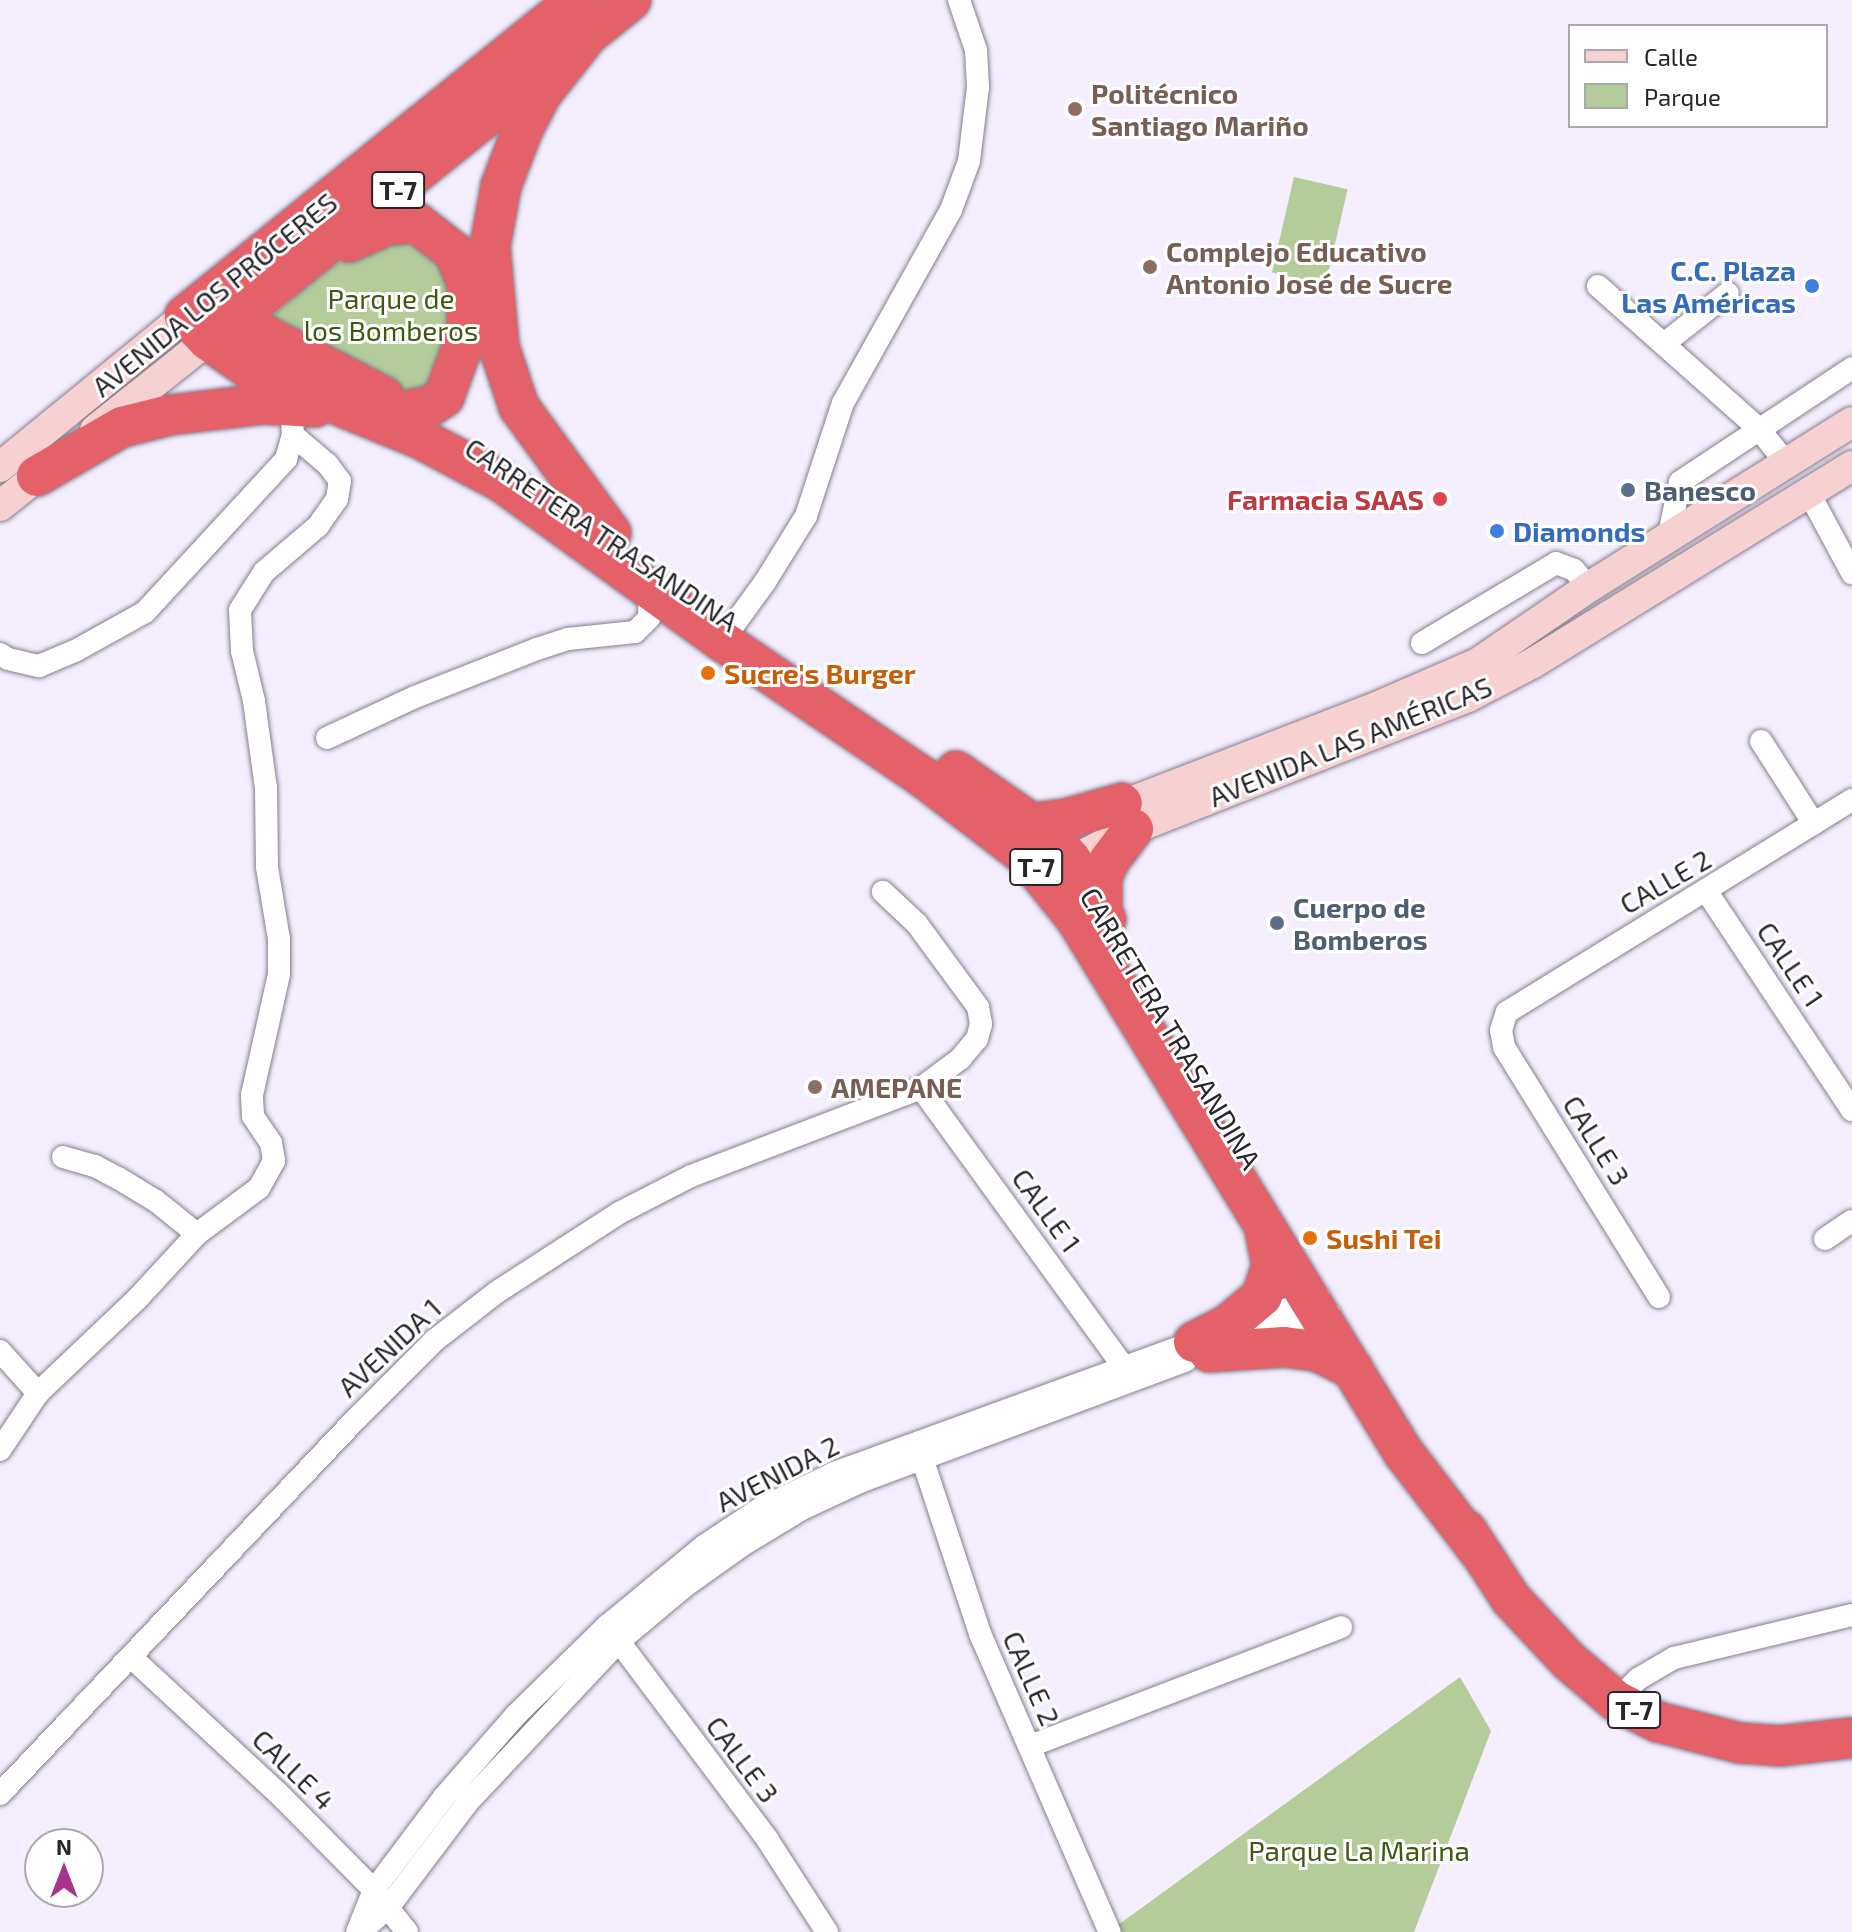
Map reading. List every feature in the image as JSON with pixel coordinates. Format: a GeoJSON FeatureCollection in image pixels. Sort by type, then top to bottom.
{"type":"FeatureCollection","features":[{"type":"Feature","properties":{"kind":"highway","name":"AVENIDA LOS PRÓCERES"},"geometry":{"type":"LineString","coordinates":[[207,320],[581,19],[631,0]]}},
{"type":"Feature","properties":{"kind":"highway","name":"AVENIDA LOS PRÓCERES"},"geometry":{"type":"LineString","coordinates":[[207,320],[316,257],[581,19]]}},
{"type":"Feature","properties":{"kind":"highway"},"geometry":{"type":"LineString","coordinates":[[581,19],[522,131],[501,186],[490,246],[499,347],[519,407],[611,533]]}},
{"type":"Feature","properties":{"kind":"highway"},"geometry":{"type":"LineString","coordinates":[[316,257],[388,225],[417,223],[454,252],[467,282],[467,334],[444,397],[430,406],[410,410]]}},
{"type":"Feature","properties":{"kind":"highway","name":"CARRETERA TRASANDINA"},"geometry":{"type":"LineString","coordinates":[[207,320],[250,369],[419,438],[502,482],[650,588],[729,632]]}},
{"type":"Feature","properties":{"kind":"highway","name":"CARRETERA TRASANDINA"},"geometry":{"type":"LineString","coordinates":[[207,320],[410,410],[495,458],[611,533],[729,632],[1045,850],[1102,914],[1324,1306],[1511,1599],[1569,1661],[1616,1701],[1658,1722],[1740,1743],[1779,1746],[1852,1738]]}},
{"type":"Feature","properties":{"kind":"highway"},"geometry":{"type":"LineString","coordinates":[[19,472],[122,427],[223,407],[292,420],[362,413]]}},
{"type":"Feature","properties":{"kind":"highway"},"geometry":{"type":"LineString","coordinates":[[1045,850],[1066,819],[1128,816],[1102,877],[1102,914]]}},
{"type":"Feature","properties":{"kind":"highway","name":"CARRETERA TRASANDINA"},"geometry":{"type":"LineString","coordinates":[[1045,850],[1077,920],[1262,1219],[1324,1306],[1353,1369],[1403,1452],[1479,1551]]}},
{"type":"Feature","properties":{"kind":"highway"},"geometry":{"type":"LineString","coordinates":[[1201,1347],[1262,1296],[1272,1266],[1262,1219]]}},
{"type":"Feature","properties":{"kind":"highway"},"geometry":{"type":"LineString","coordinates":[[1201,1347],[1284,1347],[1317,1351],[1353,1369]]}},
{"type":"Feature","properties":{"kind":"street"},"geometry":{"type":"LineString","coordinates":[[729,632],[806,516],[843,403],[951,210],[969,161],[978,87],[973,37],[959,0]]}},
{"type":"Feature","properties":{"kind":"street"},"geometry":{"type":"LineString","coordinates":[[1598,286],[1759,429],[1787,464]]}},
{"type":"Feature","properties":{"kind":"street"},"geometry":{"type":"LineString","coordinates":[[1665,343],[1728,293]]}},
{"type":"Feature","properties":{"kind":"street","name":"AVENIDA LOS PRÓCERES"},"geometry":{"type":"LineString","coordinates":[[0,506],[19,472],[207,320]]}},
{"type":"Feature","properties":{"kind":"street"},"geometry":{"type":"LineString","coordinates":[[1668,539],[1680,482],[1852,368]]}},
{"type":"Feature","properties":{"kind":"street"},"geometry":{"type":"LineString","coordinates":[[0,1450],[38,1393],[138,1298],[197,1234],[259,1188],[274,1161],[271,1143],[253,1116],[252,1095],[279,974],[279,939],[267,867],[266,788],[254,701],[242,651],[240,610],[264,572],[318,526],[337,499],[340,481],[292,420]]}},
{"type":"Feature","properties":{"kind":"street"},"geometry":{"type":"LineString","coordinates":[[0,654],[8,659],[39,666],[75,651],[145,612],[286,459],[292,420]]}},
{"type":"Feature","properties":{"kind":"street","name":"AVENIDA LAS AMÉRICAS"},"geometry":{"type":"LineString","coordinates":[[1045,850],[1478,663],[1589,587],[1852,422]]}},
{"type":"Feature","properties":{"kind":"street","name":"AVENIDA LAS AMÉRICAS"},"geometry":{"type":"LineString","coordinates":[[1128,816],[1468,697],[1533,663],[1810,495],[1852,466]]}},
{"type":"Feature","properties":{"kind":"street"},"geometry":{"type":"LineString","coordinates":[[1810,495],[1852,573]]}},
{"type":"Feature","properties":{"kind":"street"},"geometry":{"type":"LineString","coordinates":[[1422,643],[1556,563],[1574,570],[1589,587]]}},
{"type":"Feature","properties":{"kind":"street"},"geometry":{"type":"LineString","coordinates":[[327,738],[415,697],[537,649],[568,639],[635,632],[649,618],[650,588]]}},
{"type":"Feature","properties":{"kind":"street"},"geometry":{"type":"LineString","coordinates":[[1761,741],[1814,824]]}},
{"type":"Feature","properties":{"kind":"street","name":"CALLE 2"},"geometry":{"type":"LineString","coordinates":[[1507,1012],[1707,892],[1852,800]]}},
{"type":"Feature","properties":{"kind":"street","name":"AVENIDA 1"},"geometry":{"type":"LineString","coordinates":[[0,1791],[385,1390],[435,1340],[497,1292],[619,1213],[691,1176],[921,1088],[960,1059],[977,1039],[981,1024],[978,1007],[917,924],[883,892]]}},
{"type":"Feature","properties":{"kind":"street","name":"CALLE 1"},"geometry":{"type":"LineString","coordinates":[[1707,892],[1852,1110]]}},
{"type":"Feature","properties":{"kind":"street","name":"CALLE 3"},"geometry":{"type":"LineString","coordinates":[[1507,1012],[1501,1030],[1504,1047],[1659,1297]]}},
{"type":"Feature","properties":{"kind":"street","name":"CALLE 1"},"geometry":{"type":"LineString","coordinates":[[921,1088],[1124,1367]]}},
{"type":"Feature","properties":{"kind":"street"},"geometry":{"type":"LineString","coordinates":[[63,1157],[95,1166],[131,1186],[156,1201],[197,1234]]}},
{"type":"Feature","properties":{"kind":"street"},"geometry":{"type":"LineString","coordinates":[[1825,1239],[1852,1221]]}},
{"type":"Feature","properties":{"kind":"street"},"geometry":{"type":"LineString","coordinates":[[920,1451],[1201,1347],[1324,1306]]}},
{"type":"Feature","properties":{"kind":"street"},"geometry":{"type":"LineString","coordinates":[[359,1932],[374,1890],[454,1785],[517,1714],[613,1634],[744,1544],[920,1451],[1124,1367],[1201,1347]]}},
{"type":"Feature","properties":{"kind":"street"},"geometry":{"type":"LineString","coordinates":[[0,1351],[38,1393]]}},
{"type":"Feature","properties":{"kind":"street","name":"CALLE 2"},"geometry":{"type":"LineString","coordinates":[[920,1451],[981,1636],[1110,1932]]}},
{"type":"Feature","properties":{"kind":"street"},"geometry":{"type":"LineString","coordinates":[[1616,1701],[1638,1679],[1674,1658],[1852,1615]]}},
{"type":"Feature","properties":{"kind":"street"},"geometry":{"type":"LineString","coordinates":[[1030,1746],[1341,1627]]}},
{"type":"Feature","properties":{"kind":"street"},"geometry":{"type":"LineString","coordinates":[[359,1932],[388,1908],[467,1803],[613,1634]]}},
{"type":"Feature","properties":{"kind":"street","name":"CALLE 3"},"geometry":{"type":"LineString","coordinates":[[613,1634],[767,1839],[827,1932]]}},
{"type":"Feature","properties":{"kind":"street","name":"CALLE 4"},"geometry":{"type":"LineString","coordinates":[[131,1657],[278,1793],[374,1890],[407,1932]]}},
{"type":"Feature","properties":{"kind":"green space"},"geometry":{"type":"Polygon","coordinates":[[[1294,177],[1348,189],[1326,285],[1272,272],[1294,177]]]}},
{"type":"Feature","properties":{"kind":"green space","name":"Parque de los Bomberos"},"geometry":{"type":"Polygon","coordinates":[[[403,242],[437,253],[456,280],[440,385],[408,399],[266,321],[327,269],[358,252],[403,242]]]}},
{"type":"Feature","properties":{"kind":"green space","name":"Parque La Marina"},"geometry":{"type":"Polygon","coordinates":[[[1460,1677],[1491,1731],[1414,1932],[1120,1932],[1118,1925],[1460,1677]]]}},
{"type":"Feature","properties":{"kind":"place","name":"Politécnico Santiago Mariño"},"geometry":{"type":"Point","coordinates":[1075,109]}},
{"type":"Feature","properties":{"kind":"place","name":"Complejo Educativo Antonio José de Sucre"},"geometry":{"type":"Point","coordinates":[1150,267]}},
{"type":"Feature","properties":{"kind":"place","name":"C.C. Plaza Las Américas"},"geometry":{"type":"Point","coordinates":[1812,286]}},
{"type":"Feature","properties":{"kind":"place","name":"Banesco"},"geometry":{"type":"Point","coordinates":[1628,490]}},
{"type":"Feature","properties":{"kind":"place","name":"Farmacia SAAS"},"geometry":{"type":"Point","coordinates":[1440,499]}},
{"type":"Feature","properties":{"kind":"place","name":"Diamonds"},"geometry":{"type":"Point","coordinates":[1497,531]}},
{"type":"Feature","properties":{"kind":"place","name":"Sucre's Burger"},"geometry":{"type":"Point","coordinates":[708,673]}},
{"type":"Feature","properties":{"kind":"place","name":"Cuerpo de Bomberos"},"geometry":{"type":"Point","coordinates":[1277,923]}},
{"type":"Feature","properties":{"kind":"place","name":"AMEPANE"},"geometry":{"type":"Point","coordinates":[815,1087]}},
{"type":"Feature","properties":{"kind":"place","name":"Sushi Tei"},"geometry":{"type":"Point","coordinates":[1310,1238]}}]}
